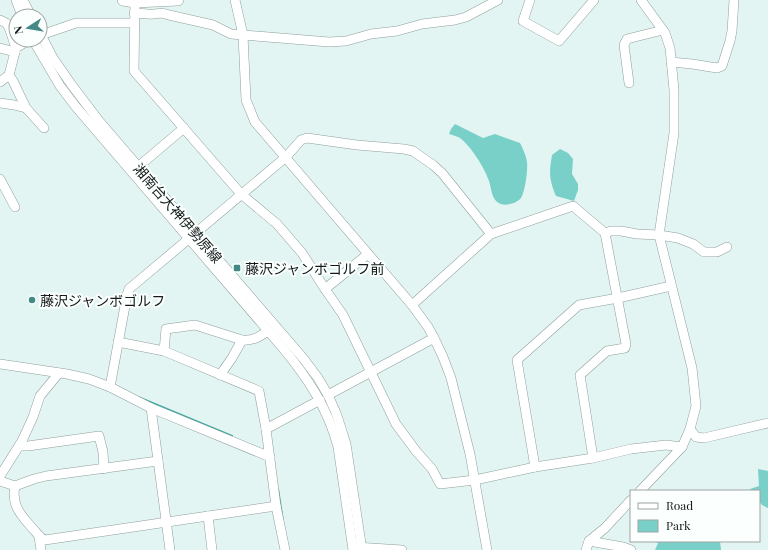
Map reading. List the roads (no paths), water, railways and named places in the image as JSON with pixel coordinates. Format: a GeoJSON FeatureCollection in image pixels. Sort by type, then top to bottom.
{"type":"FeatureCollection","features":[{"type":"Feature","properties":{"kind":"main road"},"geometry":{"type":"LineString","coordinates":[[123,0],[134,7],[178,0]]}},
{"type":"Feature","properties":{"kind":"street"},"geometry":{"type":"LineString","coordinates":[[235,0],[243,35],[246,100],[255,122],[412,304],[428,327],[443,357],[451,378],[470,454],[487,550]]}},
{"type":"Feature","properties":{"kind":"street"},"geometry":{"type":"LineString","coordinates":[[498,0],[466,17],[455,20],[422,24],[397,31],[371,34],[346,41],[329,42],[231,34],[213,25],[163,13],[150,14],[134,7],[134,71],[242,194],[277,224],[302,253],[325,290],[343,315],[396,424],[416,451],[432,469],[440,484],[475,480],[535,467],[593,458],[631,449],[666,445],[682,447]]}},
{"type":"Feature","properties":{"kind":"street"},"geometry":{"type":"LineString","coordinates":[[530,0],[523,21],[559,41],[594,0]]}},
{"type":"Feature","properties":{"kind":"street"},"geometry":{"type":"LineString","coordinates":[[641,0],[665,33],[670,48],[672,62],[674,90],[674,133],[659,235],[692,368],[696,406],[690,429],[682,447],[641,490]]}},
{"type":"Feature","properties":{"kind":"street"},"geometry":{"type":"LineString","coordinates":[[672,62],[717,68],[722,66],[732,31],[734,0]]}},
{"type":"Feature","properties":{"kind":"street"},"geometry":{"type":"LineString","coordinates":[[0,20],[6,23],[9,27],[15,50],[9,75],[0,82]]}},
{"type":"Feature","properties":{"kind":"street"},"geometry":{"type":"LineString","coordinates":[[48,32],[76,23],[134,23]]}},
{"type":"Feature","properties":{"kind":"street"},"geometry":{"type":"LineString","coordinates":[[629,83],[624,45],[627,39],[663,30]]}},
{"type":"Feature","properties":{"kind":"street","name":"湘南台大神伊勢原線"},"geometry":{"type":"LineString","coordinates":[[48,47],[70,84],[99,121],[303,358],[318,378],[324,397]]}},
{"type":"Feature","properties":{"kind":"street"},"geometry":{"type":"LineString","coordinates":[[0,48],[15,50],[18,48]]}},
{"type":"Feature","properties":{"kind":"street","name":"湘南台大神伊勢原線"},"geometry":{"type":"LineString","coordinates":[[38,48],[60,86],[76,107],[296,363],[310,383],[324,397],[336,413],[346,444],[358,548]]}},
{"type":"Feature","properties":{"kind":"street"},"geometry":{"type":"LineString","coordinates":[[9,75],[26,108],[44,128]]}},
{"type":"Feature","properties":{"kind":"street"},"geometry":{"type":"LineString","coordinates":[[0,103],[26,108]]}},
{"type":"Feature","properties":{"kind":"street"},"geometry":{"type":"LineString","coordinates":[[139,166],[184,128]]}},
{"type":"Feature","properties":{"kind":"street"},"geometry":{"type":"LineString","coordinates":[[110,387],[129,289],[286,157],[301,140],[307,138],[357,146],[413,151],[442,173],[491,234]]}},
{"type":"Feature","properties":{"kind":"street"},"geometry":{"type":"LineString","coordinates":[[0,179],[15,207]]}},
{"type":"Feature","properties":{"kind":"street"},"geometry":{"type":"LineString","coordinates":[[412,304],[491,234],[573,206],[605,233],[626,344],[625,348],[606,351],[580,374],[593,458]]}},
{"type":"Feature","properties":{"kind":"street"},"geometry":{"type":"LineString","coordinates":[[605,233],[611,231],[621,231],[678,238],[693,244],[704,252],[717,252],[727,247]]}},
{"type":"Feature","properties":{"kind":"street"},"geometry":{"type":"LineString","coordinates":[[325,290],[368,254]]}},
{"type":"Feature","properties":{"kind":"street"},"geometry":{"type":"LineString","coordinates":[[535,467],[517,360],[579,305],[672,286]]}},
{"type":"Feature","properties":{"kind":"street"},"geometry":{"type":"LineString","coordinates":[[164,351],[166,329],[195,325],[242,340],[258,338],[268,331]]}},
{"type":"Feature","properties":{"kind":"street"},"geometry":{"type":"LineString","coordinates":[[266,429],[434,338]]}},
{"type":"Feature","properties":{"kind":"street"},"geometry":{"type":"LineString","coordinates":[[220,375],[242,340]]}},
{"type":"Feature","properties":{"kind":"street"},"geometry":{"type":"LineString","coordinates":[[118,342],[164,351],[259,391],[284,550]]}},
{"type":"Feature","properties":{"kind":"street"},"geometry":{"type":"LineString","coordinates":[[0,364],[89,379],[110,387],[151,408],[270,457]]}},
{"type":"Feature","properties":{"kind":"street"},"geometry":{"type":"LineString","coordinates":[[0,476],[20,446],[40,396],[59,373]]}},
{"type":"Feature","properties":{"kind":"street"},"geometry":{"type":"LineString","coordinates":[[151,408],[170,550]]}},
{"type":"Feature","properties":{"kind":"street"},"geometry":{"type":"LineString","coordinates":[[690,429],[696,436],[704,438],[768,424]]}},
{"type":"Feature","properties":{"kind":"street"},"geometry":{"type":"LineString","coordinates":[[20,446],[99,436],[103,452],[104,469]]}},
{"type":"Feature","properties":{"kind":"street"},"geometry":{"type":"LineString","coordinates":[[0,481],[15,486],[39,477],[158,461]]}},
{"type":"Feature","properties":{"kind":"street"},"geometry":{"type":"LineString","coordinates":[[15,486],[14,493],[16,507],[22,517],[42,539],[48,540],[276,506]]}},
{"type":"Feature","properties":{"kind":"street"},"geometry":{"type":"LineString","coordinates":[[588,545],[630,501]]}},
{"type":"Feature","properties":{"kind":"street"},"geometry":{"type":"LineString","coordinates":[[208,516],[212,550]]}},
{"type":"Feature","properties":{"kind":"street"},"geometry":{"type":"LineString","coordinates":[[39,536],[41,550]]}},
{"type":"Feature","properties":{"kind":"street"},"geometry":{"type":"LineString","coordinates":[[588,545],[623,547],[631,550]]}},
{"type":"Feature","properties":{"kind":"street"},"geometry":{"type":"LineString","coordinates":[[358,548],[402,550]]}},
{"type":"Feature","properties":{"kind":"waterway"},"geometry":{"type":"LineString","coordinates":[[138,397],[232,436]]}},
{"type":"Feature","properties":{"kind":"waterway"},"geometry":{"type":"LineString","coordinates":[[278,489],[283,521]]}},
{"type":"Feature","properties":{"kind":"place","name":"藤沢ジャンボゴルフ前"},"geometry":{"type":"Point","coordinates":[237,268]}},
{"type":"Feature","properties":{"kind":"place","name":"藤沢ジャンボゴルフ"},"geometry":{"type":"Point","coordinates":[32,300]}}]}
